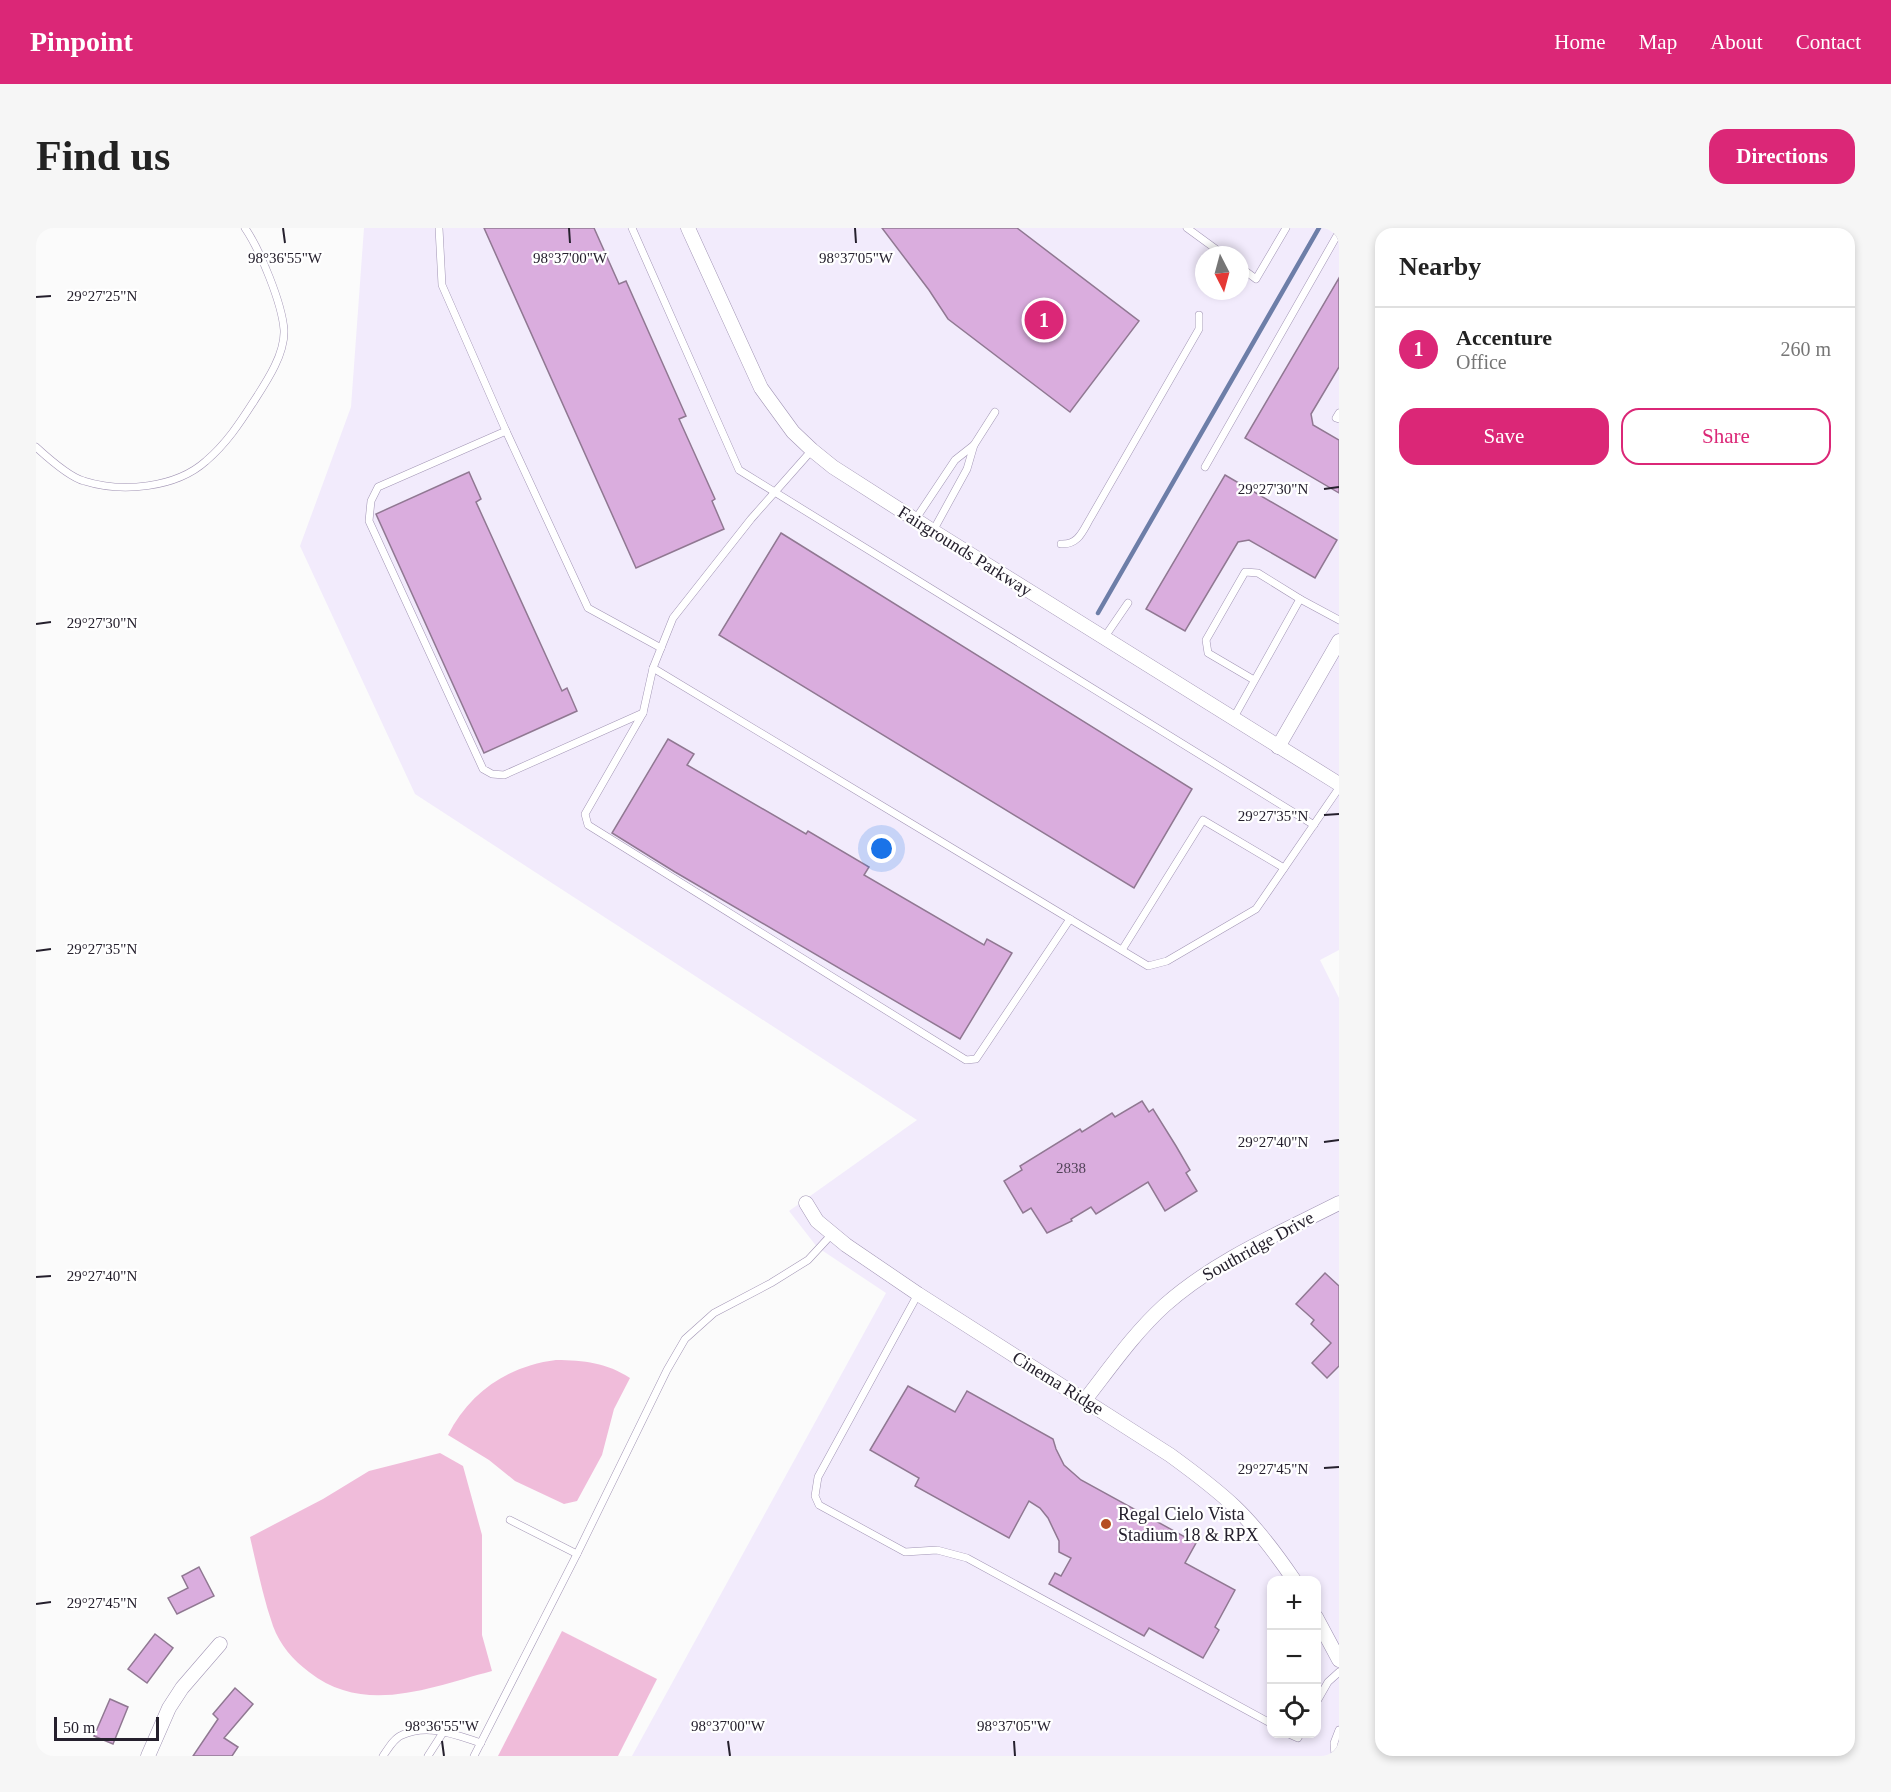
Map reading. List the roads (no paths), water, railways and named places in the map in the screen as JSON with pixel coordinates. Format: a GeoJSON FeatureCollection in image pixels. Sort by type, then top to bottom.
{"type":"FeatureCollection","features":[{"type":"Feature","properties":{"kind":"street","name":"Fairgrounds Parkway"},"geometry":{"type":"LineString","coordinates":[[688,228],[761,388],[782,418],[812,450],[833,467],[915,520],[1339,786]]}},
{"type":"Feature","properties":{"kind":"street"},"geometry":{"type":"LineString","coordinates":[[1278,747],[1339,641]]}},
{"type":"Feature","properties":{"kind":"street","name":"Cinema Ridge"},"geometry":{"type":"LineString","coordinates":[[806,1203],[818,1221],[832,1234],[918,1294],[1170,1455],[1236,1508],[1261,1535],[1290,1576]]}},
{"type":"Feature","properties":{"kind":"street","name":"Southridge Drive"},"geometry":{"type":"LineString","coordinates":[[1085,1401],[1142,1328],[1184,1289],[1216,1266],[1339,1203]]}},
{"type":"Feature","properties":{"kind":"street"},"geometry":{"type":"LineString","coordinates":[[1321,1625],[1339,1660]]}},
{"type":"Feature","properties":{"kind":"street"},"geometry":{"type":"LineString","coordinates":[[148,1756],[169,1708],[182,1688],[220,1644]]}},
{"type":"Feature","properties":{"kind":"lane"},"geometry":{"type":"LineString","coordinates":[[36,447],[47,458],[83,481],[127,489],[171,481],[204,463],[232,435],[275,367],[284,332],[280,308],[254,241],[244,228]]}},
{"type":"Feature","properties":{"kind":"lane"},"geometry":{"type":"LineString","coordinates":[[439,228],[442,285],[506,431],[588,608],[661,648]]}},
{"type":"Feature","properties":{"kind":"lane"},"geometry":{"type":"LineString","coordinates":[[632,228],[739,470],[1314,825]]}},
{"type":"Feature","properties":{"kind":"lane"},"geometry":{"type":"LineString","coordinates":[[1187,228],[1212,246]]}},
{"type":"Feature","properties":{"kind":"lane"},"geometry":{"type":"LineString","coordinates":[[1249,274],[1256,279],[1286,228]]}},
{"type":"Feature","properties":{"kind":"lane"},"geometry":{"type":"LineString","coordinates":[[1205,467],[1339,232]]}},
{"type":"Feature","properties":{"kind":"lane"},"geometry":{"type":"LineString","coordinates":[[1061,544],[1069,544],[1077,540],[1091,517],[1199,329],[1199,315]]}},
{"type":"Feature","properties":{"kind":"lane"},"geometry":{"type":"LineString","coordinates":[[933,531],[967,469],[974,445],[995,411]]}},
{"type":"Feature","properties":{"kind":"lane"},"geometry":{"type":"LineString","coordinates":[[1339,413],[1336,418],[1339,419]]}},
{"type":"Feature","properties":{"kind":"lane"},"geometry":{"type":"LineString","coordinates":[[506,431],[378,488],[372,501],[369,521],[483,769],[492,774],[504,775],[643,713]]}},
{"type":"Feature","properties":{"kind":"lane"},"geometry":{"type":"LineString","coordinates":[[915,520],[955,460],[974,445]]}},
{"type":"Feature","properties":{"kind":"lane"},"geometry":{"type":"LineString","coordinates":[[812,450],[673,618],[653,668],[643,713],[585,814],[588,825],[966,1060],[976,1059],[1070,919]]}},
{"type":"Feature","properties":{"kind":"lane"},"geometry":{"type":"LineString","coordinates":[[1254,680],[1208,652],[1206,640],[1245,572],[1258,573],[1339,620]]}},
{"type":"Feature","properties":{"kind":"lane"},"geometry":{"type":"LineString","coordinates":[[1233,718],[1300,599]]}},
{"type":"Feature","properties":{"kind":"lane"},"geometry":{"type":"LineString","coordinates":[[1104,638],[1128,603]]}},
{"type":"Feature","properties":{"kind":"lane"},"geometry":{"type":"LineString","coordinates":[[653,668],[1148,966],[1167,961],[1256,909],[1339,786]]}},
{"type":"Feature","properties":{"kind":"lane"},"geometry":{"type":"LineString","coordinates":[[1122,950],[1203,820],[1284,868]]}},
{"type":"Feature","properties":{"kind":"lane"},"geometry":{"type":"LineString","coordinates":[[474,1756],[578,1554],[667,1370],[685,1339],[714,1313],[771,1283],[808,1260],[832,1234]]}},
{"type":"Feature","properties":{"kind":"lane"},"geometry":{"type":"LineString","coordinates":[[918,1294],[818,1477],[815,1496],[819,1505],[905,1552],[937,1550],[968,1558],[1267,1721]]}},
{"type":"Feature","properties":{"kind":"lane"},"geometry":{"type":"LineString","coordinates":[[510,1520],[578,1554]]}},
{"type":"Feature","properties":{"kind":"lane"},"geometry":{"type":"LineString","coordinates":[[1321,1696],[1328,1682],[1339,1672]]}},
{"type":"Feature","properties":{"kind":"lane"},"geometry":{"type":"LineString","coordinates":[[1335,1756],[1334,1743],[1339,1730]]}},
{"type":"Feature","properties":{"kind":"lane"},"geometry":{"type":"LineString","coordinates":[[383,1756],[400,1735],[421,1731],[444,1731],[481,1743]]}},
{"type":"Feature","properties":{"kind":"lane"},"geometry":{"type":"LineString","coordinates":[[428,1756],[444,1731]]}},
{"type":"Feature","properties":{"kind":"waterway"},"geometry":{"type":"LineString","coordinates":[[1098,613],[1319,228]]}},
{"type":"Feature","properties":{"kind":"place","name":"Accenture"},"geometry":{"type":"Point","coordinates":[1044,320]}},
{"type":"Feature","properties":{"kind":"place","name":"Regal Cielo Vista Stadium 18 & RPX"},"geometry":{"type":"Point","coordinates":[1106,1524]}}]}
